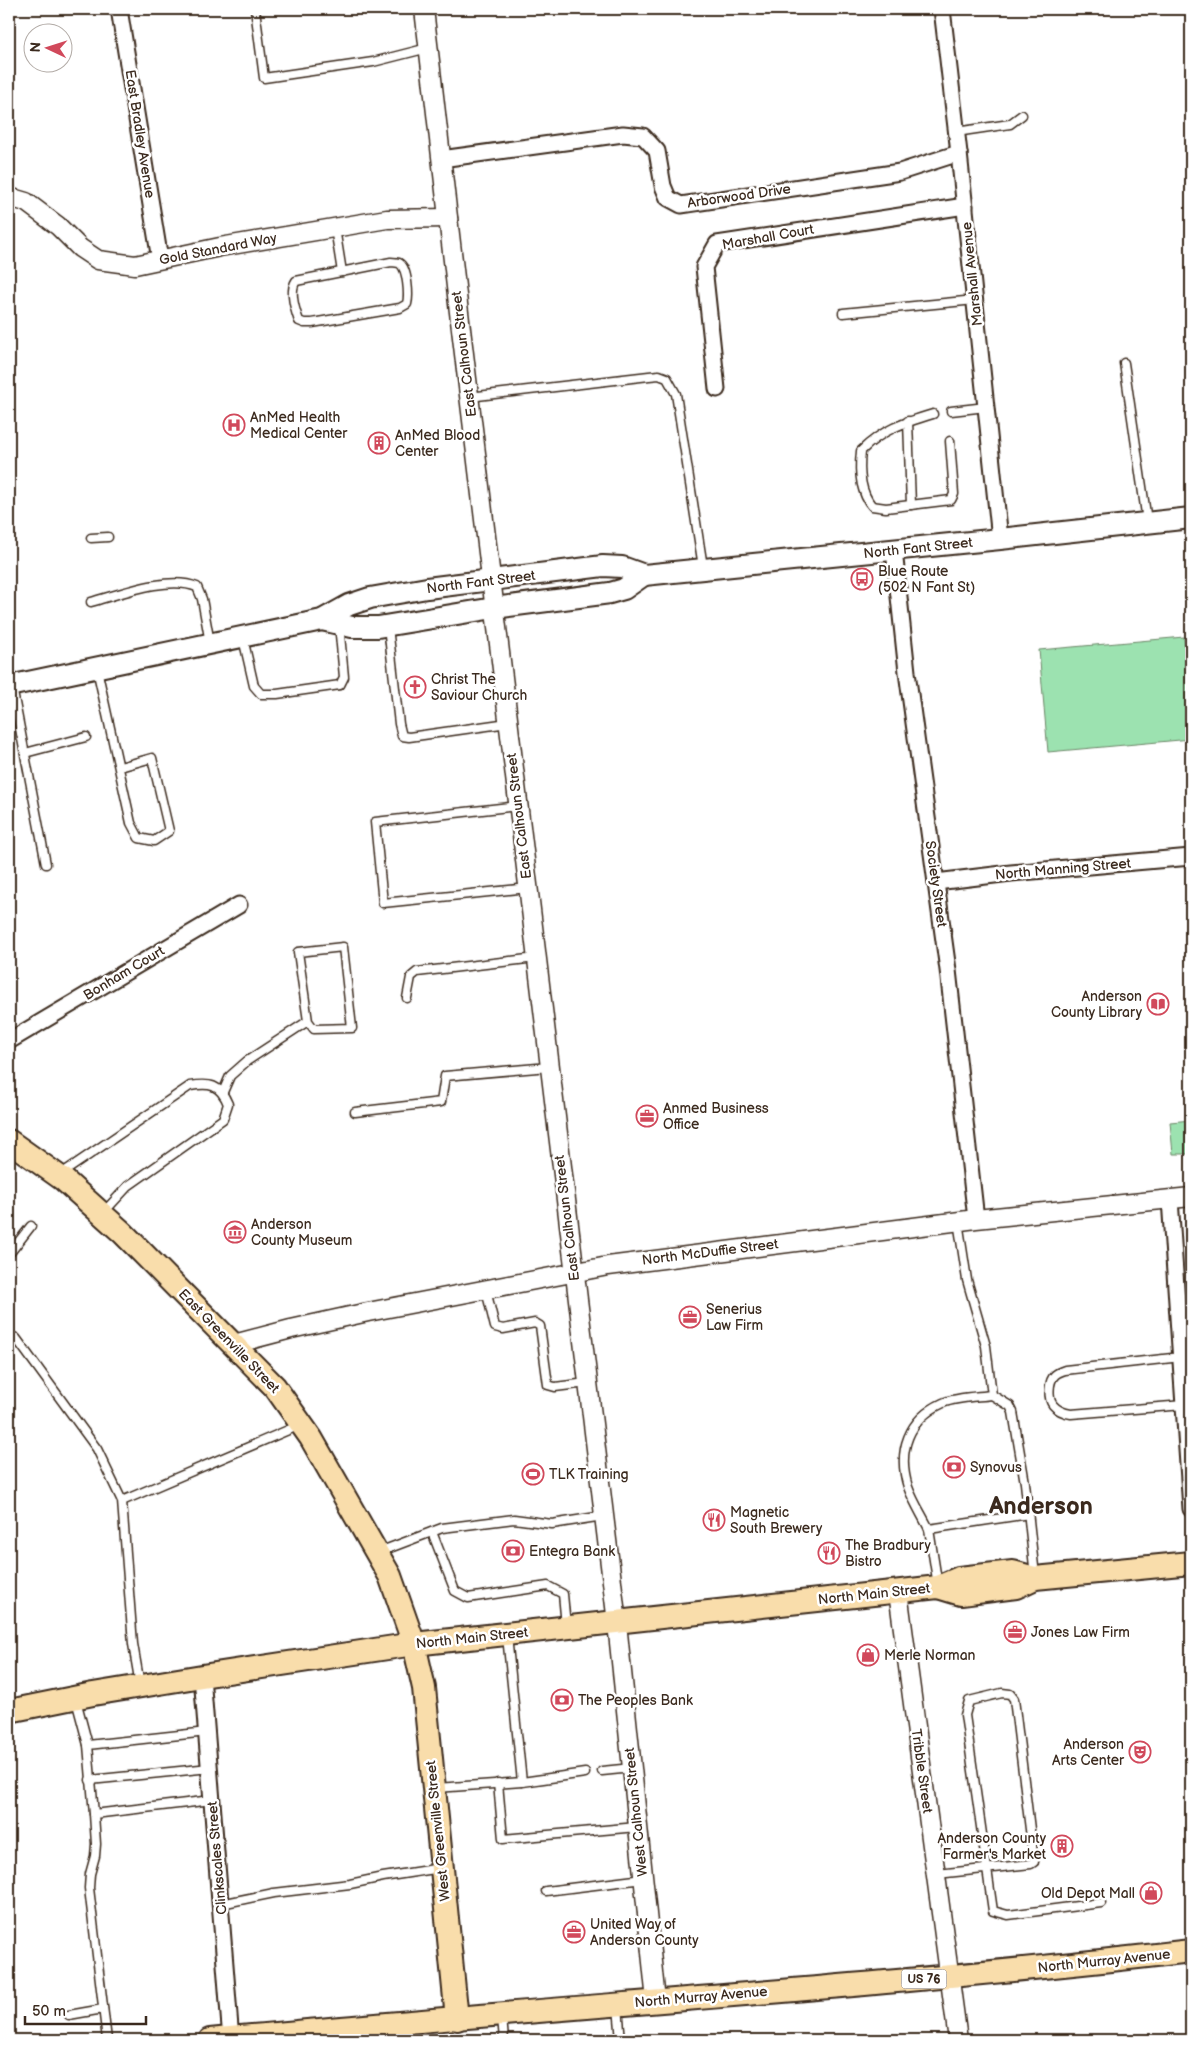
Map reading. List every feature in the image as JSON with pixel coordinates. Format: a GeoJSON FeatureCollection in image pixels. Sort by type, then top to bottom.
{"type":"FeatureCollection","features":[{"type":"Feature","properties":{"kind":"main road","name":"North Fant Street"},"geometry":{"type":"LineString","coordinates":[[331,622],[349,605],[370,598],[603,566],[622,567],[644,575],[1000,540],[1191,518]]}},
{"type":"Feature","properties":{"kind":"main road","name":"North Fant Street"},"geometry":{"type":"LineString","coordinates":[[10,686],[243,636],[331,622],[352,627],[388,625],[494,608],[610,593],[624,589],[644,575]]}},
{"type":"Feature","properties":{"kind":"main road","name":"East Greenville Street"},"geometry":{"type":"LineString","coordinates":[[9,1142],[58,1176],[101,1214],[234,1344],[275,1387],[302,1424],[390,1576],[414,1644]]}},
{"type":"Feature","properties":{"kind":"main road","name":"North Main Street"},"geometry":{"type":"LineString","coordinates":[[9,1712],[75,1698],[202,1676],[414,1644],[898,1592],[938,1587],[959,1578],[1013,1572],[1035,1578],[1191,1563]]}},
{"type":"Feature","properties":{"kind":"main road","name":"West Greenville Street"},"geometry":{"type":"LineString","coordinates":[[414,1644],[424,1688],[457,2019]]}},
{"type":"Feature","properties":{"kind":"main road","name":"North Murray Avenue"},"geometry":{"type":"LineString","coordinates":[[224,2040],[656,2001],[951,1977],[1191,1951]]}},
{"type":"Feature","properties":{"kind":"street","name":"East Bradley Avenue"},"geometry":{"type":"LineString","coordinates":[[119,9],[160,260]]}},
{"type":"Feature","properties":{"kind":"street","name":"East Calhoun Street"},"geometry":{"type":"LineString","coordinates":[[424,9],[616,1623]]}},
{"type":"Feature","properties":{"kind":"street","name":"Marshall Avenue"},"geometry":{"type":"LineString","coordinates":[[942,9],[1000,540]]}},
{"type":"Feature","properties":{"kind":"street","name":"Arborwood Drive"},"geometry":{"type":"LineString","coordinates":[[441,159],[623,134],[643,136],[657,151],[663,186],[668,198],[681,205],[900,172],[959,153]]}},
{"type":"Feature","properties":{"kind":"street","name":"Gold Standard Way"},"geometry":{"type":"LineString","coordinates":[[9,197],[26,202],[58,226],[80,248],[98,260],[135,264],[220,247],[388,220],[448,218]]}},
{"type":"Feature","properties":{"kind":"street","name":"Marshall Court"},"geometry":{"type":"LineString","coordinates":[[717,389],[704,267],[717,244],[965,206]]}},
{"type":"Feature","properties":{"kind":"street","name":"Society Street"},"geometry":{"type":"LineString","coordinates":[[894,550],[907,672],[948,970],[976,1219]]}},
{"type":"Feature","properties":{"kind":"street","name":"North Manning Street"},"geometry":{"type":"LineString","coordinates":[[936,882],[1011,873],[1191,857]]}},
{"type":"Feature","properties":{"kind":"street","name":"Bonham Court"},"geometry":{"type":"LineString","coordinates":[[9,1041],[239,904]]}},
{"type":"Feature","properties":{"kind":"street","name":"North McDuffie Street"},"geometry":{"type":"LineString","coordinates":[[234,1344],[300,1327],[608,1266],[958,1221],[1191,1196]]}},
{"type":"Feature","properties":{"kind":"street"},"geometry":{"type":"LineString","coordinates":[[1170,1199],[1181,1357],[1187,1378],[1186,1398],[1191,1509]]}},
{"type":"Feature","properties":{"kind":"street","name":"Tribble Street"},"geometry":{"type":"LineString","coordinates":[[898,1592],[958,2040]]}},
{"type":"Feature","properties":{"kind":"street","name":"West Calhoun Street"},"geometry":{"type":"LineString","coordinates":[[616,1623],[656,2001]]}},
{"type":"Feature","properties":{"kind":"street","name":"Clinkscales Street"},"geometry":{"type":"LineString","coordinates":[[202,1676],[221,1904],[224,2040]]}},
{"type":"Feature","properties":{"kind":"lane"},"geometry":{"type":"LineString","coordinates":[[256,9],[264,78],[373,62],[428,48]]}},
{"type":"Feature","properties":{"kind":"lane"},"geometry":{"type":"LineString","coordinates":[[956,132],[1010,124],[1022,116]]}},
{"type":"Feature","properties":{"kind":"lane"},"geometry":{"type":"LineString","coordinates":[[335,228],[342,272]]}},
{"type":"Feature","properties":{"kind":"lane"},"geometry":{"type":"LineString","coordinates":[[391,262],[399,263],[404,268],[409,296],[407,304],[400,308],[312,323],[299,321],[292,286],[296,281],[342,272],[391,262]]}},
{"type":"Feature","properties":{"kind":"lane"},"geometry":{"type":"LineString","coordinates":[[844,313],[975,300]]}},
{"type":"Feature","properties":{"kind":"lane"},"geometry":{"type":"LineString","coordinates":[[1124,364],[1147,523]]}},
{"type":"Feature","properties":{"kind":"lane"},"geometry":{"type":"LineString","coordinates":[[469,397],[648,376],[659,375],[667,378],[676,394],[703,569]]}},
{"type":"Feature","properties":{"kind":"lane"},"geometry":{"type":"LineString","coordinates":[[951,412],[986,407]]}},
{"type":"Feature","properties":{"kind":"lane"},"geometry":{"type":"LineString","coordinates":[[933,414],[890,428],[874,438],[861,451],[860,463],[865,498],[872,506],[886,508],[951,500],[954,494],[950,441]]}},
{"type":"Feature","properties":{"kind":"lane"},"geometry":{"type":"LineString","coordinates":[[908,422],[911,506]]}},
{"type":"Feature","properties":{"kind":"lane"},"geometry":{"type":"LineString","coordinates":[[91,538],[108,537]]}},
{"type":"Feature","properties":{"kind":"lane"},"geometry":{"type":"LineString","coordinates":[[91,602],[154,586],[188,584],[197,587],[202,599],[211,643]]}},
{"type":"Feature","properties":{"kind":"lane"},"geometry":{"type":"LineString","coordinates":[[243,636],[254,686],[261,694],[277,694],[340,685],[344,677],[331,622]]}},
{"type":"Feature","properties":{"kind":"lane"},"geometry":{"type":"LineString","coordinates":[[388,625],[402,736],[409,737],[508,723]]}},
{"type":"Feature","properties":{"kind":"lane"},"geometry":{"type":"LineString","coordinates":[[97,667],[131,823],[139,838],[154,841],[169,831],[152,758],[120,767]]}},
{"type":"Feature","properties":{"kind":"lane"},"geometry":{"type":"LineString","coordinates":[[10,686],[46,864]]}},
{"type":"Feature","properties":{"kind":"lane"},"geometry":{"type":"LineString","coordinates":[[25,753],[86,737]]}},
{"type":"Feature","properties":{"kind":"lane"},"geometry":{"type":"LineString","coordinates":[[518,806],[375,822],[383,903],[528,888]]}},
{"type":"Feature","properties":{"kind":"lane"},"geometry":{"type":"LineString","coordinates":[[343,947],[352,1028],[314,1030],[308,1020],[298,952],[343,947]]}},
{"type":"Feature","properties":{"kind":"lane"},"geometry":{"type":"LineString","coordinates":[[407,998],[411,977],[417,972],[536,958]]}},
{"type":"Feature","properties":{"kind":"lane"},"geometry":{"type":"LineString","coordinates":[[223,1092],[230,1076],[247,1061],[308,1020]]}},
{"type":"Feature","properties":{"kind":"lane"},"geometry":{"type":"LineString","coordinates":[[355,1112],[440,1102],[445,1076],[549,1066]]}},
{"type":"Feature","properties":{"kind":"lane"},"geometry":{"type":"LineString","coordinates":[[58,1176],[190,1086],[207,1083],[223,1092],[228,1104],[223,1119],[128,1186],[101,1214]]}},
{"type":"Feature","properties":{"kind":"lane"},"geometry":{"type":"LineString","coordinates":[[958,1221],[967,1280],[986,1346],[992,1395]]}},
{"type":"Feature","properties":{"kind":"lane"},"geometry":{"type":"LineString","coordinates":[[9,1254],[31,1226]]}},
{"type":"Feature","properties":{"kind":"lane"},"geometry":{"type":"LineString","coordinates":[[486,1290],[495,1327],[503,1329],[536,1323],[540,1326],[548,1385],[555,1387],[587,1383]]}},
{"type":"Feature","properties":{"kind":"lane"},"geometry":{"type":"LineString","coordinates":[[9,1335],[16,1338],[97,1448],[122,1501],[133,1644],[140,1687]]}},
{"type":"Feature","properties":{"kind":"lane"},"geometry":{"type":"LineString","coordinates":[[1181,1357],[1065,1370],[1055,1375],[1051,1380],[1050,1392],[1052,1404],[1062,1412],[1071,1414],[1186,1398]]}},
{"type":"Feature","properties":{"kind":"lane"},"geometry":{"type":"LineString","coordinates":[[938,1587],[929,1529],[908,1487],[904,1462],[907,1438],[918,1419],[945,1402],[992,1395],[1010,1406],[1013,1412],[1035,1578]]}},
{"type":"Feature","properties":{"kind":"lane"},"geometry":{"type":"LineString","coordinates":[[122,1501],[302,1424]]}},
{"type":"Feature","properties":{"kind":"lane"},"geometry":{"type":"LineString","coordinates":[[929,1529],[1028,1514]]}},
{"type":"Feature","properties":{"kind":"lane"},"geometry":{"type":"LineString","coordinates":[[377,1553],[442,1528],[514,1519],[552,1524],[604,1516]]}},
{"type":"Feature","properties":{"kind":"lane"},"geometry":{"type":"LineString","coordinates":[[432,1532],[455,1591],[468,1598],[548,1586],[562,1594],[566,1628]]}},
{"type":"Feature","properties":{"kind":"lane"},"geometry":{"type":"LineString","coordinates":[[506,1634],[522,1782]]}},
{"type":"Feature","properties":{"kind":"lane"},"geometry":{"type":"LineString","coordinates":[[937,1874],[988,1868],[1031,1864],[1034,1862],[1014,1699],[1010,1694],[1002,1693],[969,1701],[965,1715],[988,1868],[993,1911],[1008,1915],[1101,1903]]}},
{"type":"Feature","properties":{"kind":"lane"},"geometry":{"type":"LineString","coordinates":[[75,1698],[88,1745],[96,1844],[89,1888],[106,2040]]}},
{"type":"Feature","properties":{"kind":"lane"},"geometry":{"type":"LineString","coordinates":[[88,1745],[207,1732]]}},
{"type":"Feature","properties":{"kind":"lane"},"geometry":{"type":"LineString","coordinates":[[90,1780],[210,1768]]}},
{"type":"Feature","properties":{"kind":"lane"},"geometry":{"type":"LineString","coordinates":[[602,1771],[632,1768]]}},
{"type":"Feature","properties":{"kind":"lane"},"geometry":{"type":"LineString","coordinates":[[434,1788],[522,1782],[585,1773]]}},
{"type":"Feature","properties":{"kind":"lane"},"geometry":{"type":"LineString","coordinates":[[498,1783],[503,1838],[638,1827]]}},
{"type":"Feature","properties":{"kind":"lane"},"geometry":{"type":"LineString","coordinates":[[94,1814],[212,1800]]}},
{"type":"Feature","properties":{"kind":"lane"},"geometry":{"type":"LineString","coordinates":[[221,1904],[274,1893],[350,1884],[442,1868]]}},
{"type":"Feature","properties":{"kind":"lane"},"geometry":{"type":"LineString","coordinates":[[546,1891],[644,1879]]}},
{"type":"Feature","properties":{"kind":"lane"},"geometry":{"type":"LineString","coordinates":[[617,2005],[621,2040]]}},
{"type":"Feature","properties":{"kind":"lane"},"geometry":{"type":"LineString","coordinates":[[70,2015],[103,2009]]}},
{"type":"Feature","properties":{"kind":"lane"},"geometry":{"type":"LineString","coordinates":[[502,2015],[504,2040]]}},
{"type":"Feature","properties":{"kind":"green space"},"geometry":{"type":"Polygon","coordinates":[[[1184,637],[1191,739],[1048,752],[1039,650],[1184,637]]]}},
{"type":"Feature","properties":{"kind":"green space"},"geometry":{"type":"Polygon","coordinates":[[[1191,1120],[1191,1154],[1173,1154],[1170,1122],[1191,1120]]]}},
{"type":"Feature","properties":{"kind":"place","name":"AnMed Health Medical Center"},"geometry":{"type":"Point","coordinates":[234,425]}},
{"type":"Feature","properties":{"kind":"place","name":"AnMed Blood Center"},"geometry":{"type":"Point","coordinates":[379,443]}},
{"type":"Feature","properties":{"kind":"place","name":"Blue Route (502 N Fant St)"},"geometry":{"type":"Point","coordinates":[862,579]}},
{"type":"Feature","properties":{"kind":"place","name":"Christ The Saviour Church"},"geometry":{"type":"Point","coordinates":[415,687]}},
{"type":"Feature","properties":{"kind":"place","name":"Anderson County Library"},"geometry":{"type":"Point","coordinates":[1158,1004]}},
{"type":"Feature","properties":{"kind":"place","name":"Anmed Business Office"},"geometry":{"type":"Point","coordinates":[647,1116]}},
{"type":"Feature","properties":{"kind":"place","name":"Anderson County Museum"},"geometry":{"type":"Point","coordinates":[235,1232]}},
{"type":"Feature","properties":{"kind":"place","name":"Senerius Law Firm"},"geometry":{"type":"Point","coordinates":[690,1317]}},
{"type":"Feature","properties":{"kind":"place","name":"Synovus"},"geometry":{"type":"Point","coordinates":[954,1467]}},
{"type":"Feature","properties":{"kind":"place","name":"TLK Training"},"geometry":{"type":"Point","coordinates":[533,1474]}},
{"type":"Feature","properties":{"kind":"place","name":"Magnetic South Brewery"},"geometry":{"type":"Point","coordinates":[714,1520]}},
{"type":"Feature","properties":{"kind":"place","name":"Entegra Bank"},"geometry":{"type":"Point","coordinates":[513,1551]}},
{"type":"Feature","properties":{"kind":"place","name":"The Bradbury Bistro"},"geometry":{"type":"Point","coordinates":[829,1553]}},
{"type":"Feature","properties":{"kind":"place","name":"Jones Law Firm"},"geometry":{"type":"Point","coordinates":[1015,1632]}},
{"type":"Feature","properties":{"kind":"place","name":"Merle Norman"},"geometry":{"type":"Point","coordinates":[868,1655]}},
{"type":"Feature","properties":{"kind":"place","name":"The Peoples Bank"},"geometry":{"type":"Point","coordinates":[562,1700]}},
{"type":"Feature","properties":{"kind":"place","name":"Anderson Arts Center"},"geometry":{"type":"Point","coordinates":[1140,1752]}},
{"type":"Feature","properties":{"kind":"place","name":"Anderson County Farmer's Market"},"geometry":{"type":"Point","coordinates":[1062,1846]}},
{"type":"Feature","properties":{"kind":"place","name":"Old Depot Mall"},"geometry":{"type":"Point","coordinates":[1151,1893]}},
{"type":"Feature","properties":{"kind":"place","name":"United Way of Anderson County"},"geometry":{"type":"Point","coordinates":[574,1932]}},
{"type":"Feature","properties":{"kind":"district","name":"Anderson"},"geometry":{"type":"Point","coordinates":[1041,1506]}}]}
